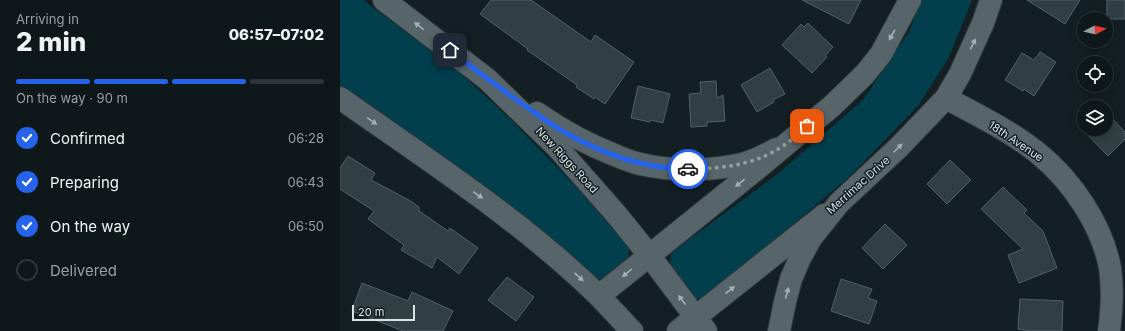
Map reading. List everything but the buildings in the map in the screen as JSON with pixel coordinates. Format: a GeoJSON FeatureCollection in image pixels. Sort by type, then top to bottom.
{"type":"FeatureCollection","features":[{"type":"Feature","properties":{"kind":"street","name":"New Riggs Road"},"geometry":{"type":"LineString","coordinates":[[384,0],[487,79],[557,147],[616,214],[649,255],[700,324]]}},
{"type":"Feature","properties":{"kind":"street"},"geometry":{"type":"LineString","coordinates":[[599,296],[758,168],[782,146],[832,106],[865,74],[881,54],[910,0]]}},
{"type":"Feature","properties":{"kind":"street","name":"Merrimac Drive"},"geometry":{"type":"LineString","coordinates":[[678,331],[700,324],[839,203],[899,147],[946,98],[960,74],[983,23],[991,0]]}},
{"type":"Feature","properties":{"kind":"street"},"geometry":{"type":"LineString","coordinates":[[487,79],[558,128],[590,146],[639,164],[676,169],[706,169],[738,165],[761,157],[782,146]]}},
{"type":"Feature","properties":{"kind":"street"},"geometry":{"type":"LineString","coordinates":[[340,98],[487,202],[577,274],[632,331]]}},
{"type":"Feature","properties":{"kind":"street","name":"18th Avenue"},"geometry":{"type":"LineString","coordinates":[[946,98],[1008,132],[1038,154],[1072,187],[1086,208],[1096,228],[1104,246],[1110,267],[1112,290],[1109,331]]}},
{"type":"Feature","properties":{"kind":"street"},"geometry":{"type":"LineString","coordinates":[[779,331],[791,279],[800,258],[811,238],[839,203]]}},
{"type":"Feature","properties":{"kind":"shaded area"},"geometry":{"type":"Polygon","coordinates":[[[340,0],[363,0],[455,68],[509,118],[580,191],[629,248],[628,262],[610,279],[595,280],[413,137],[340,85],[340,0]]]}},
{"type":"Feature","properties":{"kind":"shaded area"},"geometry":{"type":"Polygon","coordinates":[[[920,0],[972,0],[949,57],[918,106],[850,176],[707,297],[696,299],[670,269],[671,253],[780,172],[863,100],[910,30],[920,0]]]}},
{"type":"Feature","properties":{"kind":"way so far"},"geometry":{"type":"LineString","coordinates":[[688,169],[706,169],[738,165],[761,157],[782,146],[807,126]]}},
{"type":"Feature","properties":{"kind":"route"},"geometry":{"type":"LineString","coordinates":[[450,50],[487,79],[558,128],[590,146],[639,164],[676,169],[688,169]]}}]}
